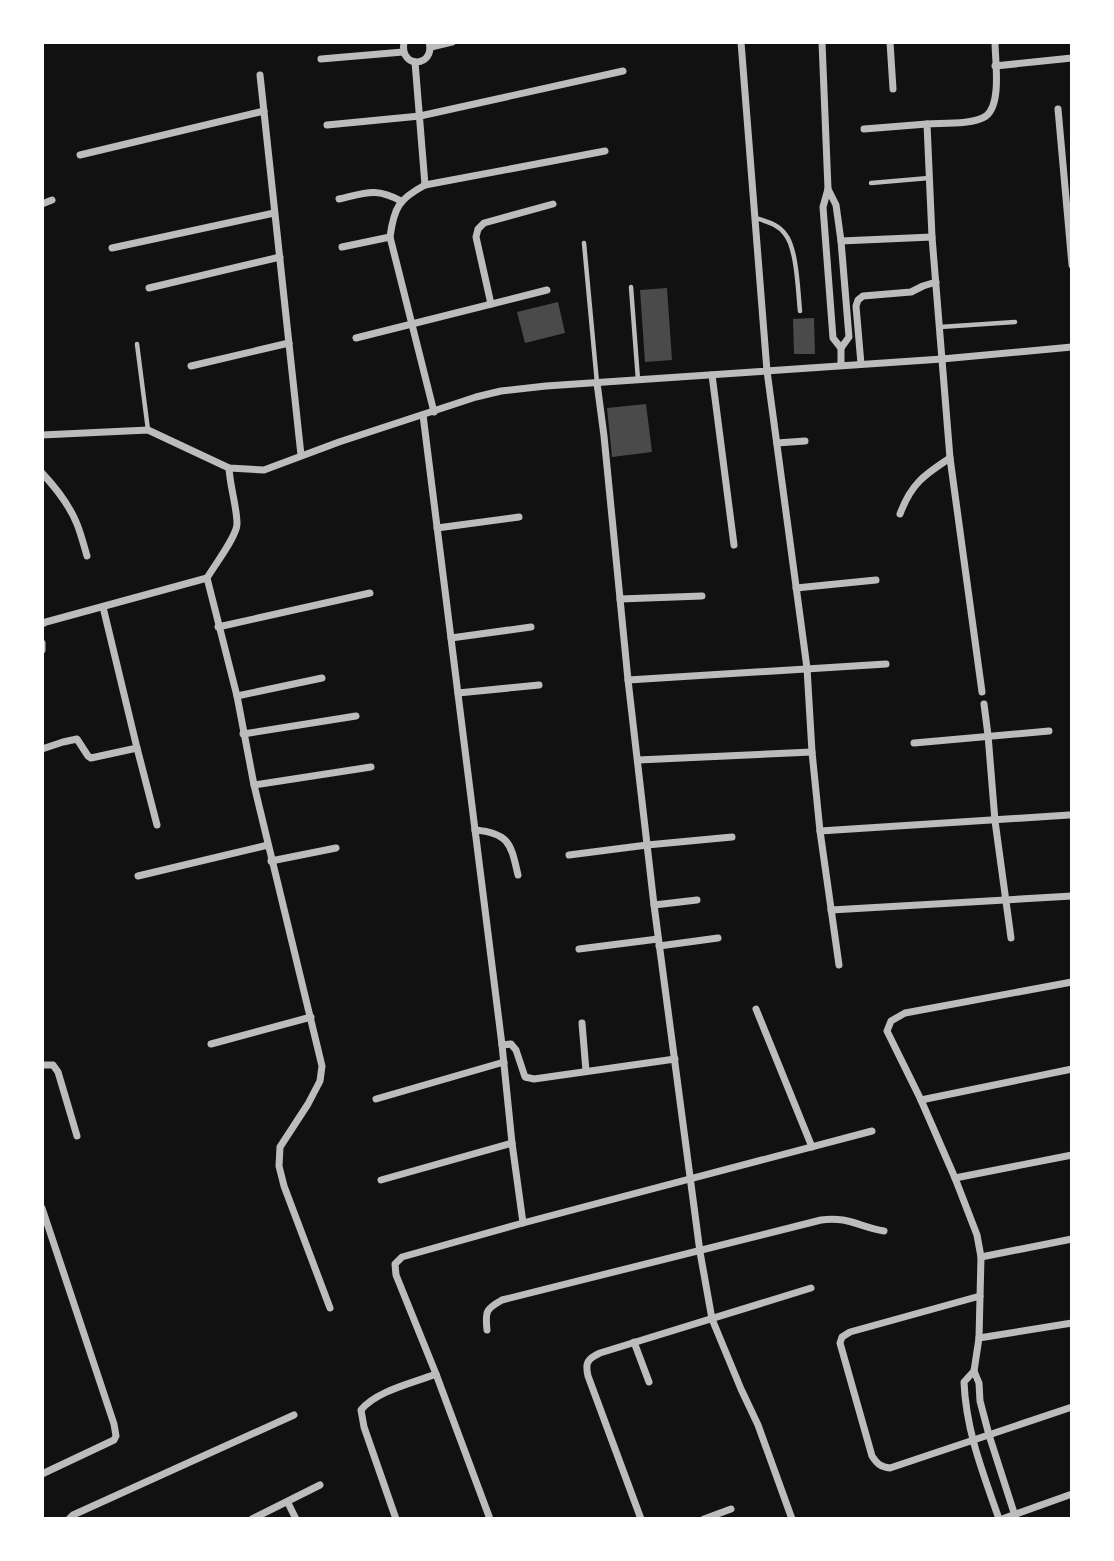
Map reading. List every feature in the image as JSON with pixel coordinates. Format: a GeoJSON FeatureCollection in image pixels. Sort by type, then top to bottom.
{"type":"FeatureCollection","features":[{"type":"Feature","properties":{"kind":"street"},"geometry":{"type":"LineString","coordinates":[[404,42],[403,52],[407,59],[415,62],[423,61],[429,55],[430,45],[452,42]]}},
{"type":"Feature","properties":{"kind":"street"},"geometry":{"type":"LineString","coordinates":[[741,42],[767,371],[807,668],[812,752],[839,965]]}},
{"type":"Feature","properties":{"kind":"street"},"geometry":{"type":"LineString","coordinates":[[822,42],[828,189],[823,207],[833,338],[841,348]]}},
{"type":"Feature","properties":{"kind":"street"},"geometry":{"type":"LineString","coordinates":[[890,42],[893,89]]}},
{"type":"Feature","properties":{"kind":"street"},"geometry":{"type":"LineString","coordinates":[[864,129],[959,122],[986,116],[992,110],[996,97],[995,42]]}},
{"type":"Feature","properties":{"kind":"street"},"geometry":{"type":"LineString","coordinates":[[321,59],[403,52]]}},
{"type":"Feature","properties":{"kind":"street"},"geometry":{"type":"LineString","coordinates":[[995,66],[1072,58]]}},
{"type":"Feature","properties":{"kind":"street"},"geometry":{"type":"LineString","coordinates":[[415,62],[425,185]]}},
{"type":"Feature","properties":{"kind":"street"},"geometry":{"type":"LineString","coordinates":[[327,125],[420,116],[623,71]]}},
{"type":"Feature","properties":{"kind":"street"},"geometry":{"type":"LineString","coordinates":[[260,75],[301,455]]}},
{"type":"Feature","properties":{"kind":"street"},"geometry":{"type":"LineString","coordinates":[[1058,110],[1072,265]]}},
{"type":"Feature","properties":{"kind":"street"},"geometry":{"type":"LineString","coordinates":[[80,155],[264,111]]}},
{"type":"Feature","properties":{"kind":"street"},"geometry":{"type":"LineString","coordinates":[[927,124],[932,237],[950,458],[982,692]]}},
{"type":"Feature","properties":{"kind":"street"},"geometry":{"type":"LineString","coordinates":[[434,411],[390,237],[395,213],[401,201],[425,185],[605,151]]}},
{"type":"Feature","properties":{"kind":"street"},"geometry":{"type":"LineString","coordinates":[[828,189],[836,205],[849,337],[841,348],[841,365]]}},
{"type":"Feature","properties":{"kind":"street"},"geometry":{"type":"LineString","coordinates":[[339,199],[380,192],[401,201]]}},
{"type":"Feature","properties":{"kind":"street"},"geometry":{"type":"LineString","coordinates":[[42,204],[52,200]]}},
{"type":"Feature","properties":{"kind":"street"},"geometry":{"type":"LineString","coordinates":[[491,304],[476,237],[478,229],[484,223],[553,204]]}},
{"type":"Feature","properties":{"kind":"street"},"geometry":{"type":"LineString","coordinates":[[112,248],[274,213]]}},
{"type":"Feature","properties":{"kind":"street"},"geometry":{"type":"LineString","coordinates":[[342,247],[390,237]]}},
{"type":"Feature","properties":{"kind":"street"},"geometry":{"type":"LineString","coordinates":[[841,241],[932,237]]}},
{"type":"Feature","properties":{"kind":"street"},"geometry":{"type":"LineString","coordinates":[[149,288],[280,257]]}},
{"type":"Feature","properties":{"kind":"street"},"geometry":{"type":"LineString","coordinates":[[861,364],[856,306],[858,300],[863,296],[911,292],[936,282]]}},
{"type":"Feature","properties":{"kind":"street"},"geometry":{"type":"LineString","coordinates":[[356,338],[547,290]]}},
{"type":"Feature","properties":{"kind":"street"},"geometry":{"type":"LineString","coordinates":[[191,366],[289,343]]}},
{"type":"Feature","properties":{"kind":"street"},"geometry":{"type":"LineString","coordinates":[[42,435],[148,430],[229,468],[264,470],[301,455],[500,391],[1072,347]]}},
{"type":"Feature","properties":{"kind":"street"},"geometry":{"type":"LineString","coordinates":[[712,375],[734,545]]}},
{"type":"Feature","properties":{"kind":"street"},"geometry":{"type":"LineString","coordinates":[[597,383],[658,942],[700,1252],[712,1319],[758,1425],[792,1519]]}},
{"type":"Feature","properties":{"kind":"street"},"geometry":{"type":"LineString","coordinates":[[423,415],[523,1223]]}},
{"type":"Feature","properties":{"kind":"street"},"geometry":{"type":"LineString","coordinates":[[776,443],[805,441]]}},
{"type":"Feature","properties":{"kind":"street"},"geometry":{"type":"LineString","coordinates":[[900,514],[907,495],[925,475],[950,458]]}},
{"type":"Feature","properties":{"kind":"street"},"geometry":{"type":"LineString","coordinates":[[42,624],[207,578],[235,534],[237,526],[229,468]]}},
{"type":"Feature","properties":{"kind":"street"},"geometry":{"type":"LineString","coordinates":[[42,472],[69,508],[77,523],[87,556]]}},
{"type":"Feature","properties":{"kind":"street"},"geometry":{"type":"LineString","coordinates":[[437,528],[519,517]]}},
{"type":"Feature","properties":{"kind":"street"},"geometry":{"type":"LineString","coordinates":[[207,578],[237,696],[271,861],[322,1066],[320,1081],[280,1147],[279,1166],[330,1308]]}},
{"type":"Feature","properties":{"kind":"street"},"geometry":{"type":"LineString","coordinates":[[796,588],[876,580]]}},
{"type":"Feature","properties":{"kind":"street"},"geometry":{"type":"LineString","coordinates":[[218,627],[370,593]]}},
{"type":"Feature","properties":{"kind":"street"},"geometry":{"type":"LineString","coordinates":[[620,599],[702,596]]}},
{"type":"Feature","properties":{"kind":"street"},"geometry":{"type":"LineString","coordinates":[[103,607],[157,825]]}},
{"type":"Feature","properties":{"kind":"street"},"geometry":{"type":"LineString","coordinates":[[451,638],[531,626]]}},
{"type":"Feature","properties":{"kind":"street"},"geometry":{"type":"LineString","coordinates":[[42,643],[42,650]]}},
{"type":"Feature","properties":{"kind":"street"},"geometry":{"type":"LineString","coordinates":[[628,680],[886,664]]}},
{"type":"Feature","properties":{"kind":"street"},"geometry":{"type":"LineString","coordinates":[[237,696],[322,678]]}},
{"type":"Feature","properties":{"kind":"street"},"geometry":{"type":"LineString","coordinates":[[458,693],[539,685]]}},
{"type":"Feature","properties":{"kind":"street"},"geometry":{"type":"LineString","coordinates":[[984,704],[995,821],[1012,938]]}},
{"type":"Feature","properties":{"kind":"street"},"geometry":{"type":"LineString","coordinates":[[243,734],[356,716]]}},
{"type":"Feature","properties":{"kind":"street"},"geometry":{"type":"LineString","coordinates":[[914,743],[1049,731]]}},
{"type":"Feature","properties":{"kind":"street"},"geometry":{"type":"LineString","coordinates":[[42,749],[77,739],[91,758],[137,748]]}},
{"type":"Feature","properties":{"kind":"street"},"geometry":{"type":"LineString","coordinates":[[638,760],[812,752]]}},
{"type":"Feature","properties":{"kind":"street"},"geometry":{"type":"LineString","coordinates":[[254,785],[371,767]]}},
{"type":"Feature","properties":{"kind":"street"},"geometry":{"type":"LineString","coordinates":[[821,831],[1069,815]]}},
{"type":"Feature","properties":{"kind":"street"},"geometry":{"type":"LineString","coordinates":[[475,830],[501,836],[511,847],[518,876]]}},
{"type":"Feature","properties":{"kind":"street"},"geometry":{"type":"LineString","coordinates":[[569,855],[732,837]]}},
{"type":"Feature","properties":{"kind":"street"},"geometry":{"type":"LineString","coordinates":[[138,876],[268,845]]}},
{"type":"Feature","properties":{"kind":"street"},"geometry":{"type":"LineString","coordinates":[[271,861],[336,848]]}},
{"type":"Feature","properties":{"kind":"street"},"geometry":{"type":"LineString","coordinates":[[831,910],[1072,896]]}},
{"type":"Feature","properties":{"kind":"street"},"geometry":{"type":"LineString","coordinates":[[654,905],[697,900]]}},
{"type":"Feature","properties":{"kind":"street"},"geometry":{"type":"LineString","coordinates":[[579,949],[718,938]]}},
{"type":"Feature","properties":{"kind":"street"},"geometry":{"type":"LineString","coordinates":[[1015,1517],[989,1435],[980,1401],[979,1383],[974,1371],[979,1338],[981,1257],[977,1235],[921,1100],[887,1031],[891,1020],[905,1013],[1072,982]]}},
{"type":"Feature","properties":{"kind":"street"},"geometry":{"type":"LineString","coordinates":[[756,1009],[812,1147]]}},
{"type":"Feature","properties":{"kind":"street"},"geometry":{"type":"LineString","coordinates":[[211,1044],[311,1017]]}},
{"type":"Feature","properties":{"kind":"street"},"geometry":{"type":"LineString","coordinates":[[582,1023],[586,1071]]}},
{"type":"Feature","properties":{"kind":"street"},"geometry":{"type":"LineString","coordinates":[[502,1045],[511,1044],[516,1050],[525,1077],[534,1079],[675,1059]]}},
{"type":"Feature","properties":{"kind":"street"},"geometry":{"type":"LineString","coordinates":[[376,1099],[504,1062]]}},
{"type":"Feature","properties":{"kind":"street"},"geometry":{"type":"LineString","coordinates":[[42,1065],[53,1065],[58,1072],[77,1136]]}},
{"type":"Feature","properties":{"kind":"street"},"geometry":{"type":"LineString","coordinates":[[921,1100],[1072,1069]]}},
{"type":"Feature","properties":{"kind":"street"},"geometry":{"type":"LineString","coordinates":[[490,1519],[396,1275],[395,1264],[402,1257],[523,1223],[872,1131]]}},
{"type":"Feature","properties":{"kind":"street"},"geometry":{"type":"LineString","coordinates":[[381,1180],[512,1143]]}},
{"type":"Feature","properties":{"kind":"street"},"geometry":{"type":"LineString","coordinates":[[955,1178],[1072,1155]]}},
{"type":"Feature","properties":{"kind":"street"},"geometry":{"type":"LineString","coordinates":[[42,1208],[116,1436],[114,1440],[42,1475]]}},
{"type":"Feature","properties":{"kind":"street"},"geometry":{"type":"LineString","coordinates":[[487,1330],[485,1315],[489,1307],[502,1300],[821,1220],[849,1220],[884,1231]]}},
{"type":"Feature","properties":{"kind":"street"},"geometry":{"type":"LineString","coordinates":[[981,1257],[1072,1239]]}},
{"type":"Feature","properties":{"kind":"street"},"geometry":{"type":"LineString","coordinates":[[641,1519],[588,1376],[586,1364],[589,1358],[811,1288]]}},
{"type":"Feature","properties":{"kind":"street"},"geometry":{"type":"LineString","coordinates":[[980,1296],[850,1332],[842,1337],[840,1343],[872,1456],[882,1467],[890,1468],[1072,1407]]}},
{"type":"Feature","properties":{"kind":"street"},"geometry":{"type":"LineString","coordinates":[[979,1338],[1072,1323]]}},
{"type":"Feature","properties":{"kind":"street"},"geometry":{"type":"LineString","coordinates":[[634,1342],[649,1382]]}},
{"type":"Feature","properties":{"kind":"street"},"geometry":{"type":"LineString","coordinates":[[974,1371],[964,1382],[965,1402],[972,1441],[1000,1519],[1015,1517],[1072,1494]]}},
{"type":"Feature","properties":{"kind":"street"},"geometry":{"type":"LineString","coordinates":[[396,1519],[363,1427],[361,1410],[380,1395],[436,1374]]}},
{"type":"Feature","properties":{"kind":"street"},"geometry":{"type":"LineString","coordinates":[[69,1519],[294,1415]]}},
{"type":"Feature","properties":{"kind":"street"},"geometry":{"type":"LineString","coordinates":[[252,1519],[320,1485]]}},
{"type":"Feature","properties":{"kind":"street"},"geometry":{"type":"LineString","coordinates":[[288,1503],[296,1519]]}},
{"type":"Feature","properties":{"kind":"street"},"geometry":{"type":"LineString","coordinates":[[704,1519],[731,1508]]}},
{"type":"Feature","properties":{"kind":"lane"},"geometry":{"type":"LineString","coordinates":[[871,183],[929,178]]}},
{"type":"Feature","properties":{"kind":"lane"},"geometry":{"type":"LineString","coordinates":[[756,218],[774,224],[786,234],[790,242],[800,311]]}},
{"type":"Feature","properties":{"kind":"lane"},"geometry":{"type":"LineString","coordinates":[[584,243],[597,383]]}},
{"type":"Feature","properties":{"kind":"lane"},"geometry":{"type":"LineString","coordinates":[[631,287],[638,380]]}},
{"type":"Feature","properties":{"kind":"lane"},"geometry":{"type":"LineString","coordinates":[[939,327],[1015,322]]}},
{"type":"Feature","properties":{"kind":"lane"},"geometry":{"type":"LineString","coordinates":[[137,344],[148,430]]}},
{"type":"Feature","properties":{"kind":"building"},"geometry":{"type":"Polygon","coordinates":[[[667,288],[672,360],[645,362],[640,290],[667,288]]]}},
{"type":"Feature","properties":{"kind":"building"},"geometry":{"type":"Polygon","coordinates":[[[558,302],[565,333],[525,343],[517,312],[558,302]]]}},
{"type":"Feature","properties":{"kind":"building"},"geometry":{"type":"Polygon","coordinates":[[[814,318],[815,354],[794,354],[793,319],[814,318]]]}},
{"type":"Feature","properties":{"kind":"building"},"geometry":{"type":"Polygon","coordinates":[[[646,404],[652,452],[612,457],[607,408],[646,404]]]}}]}
